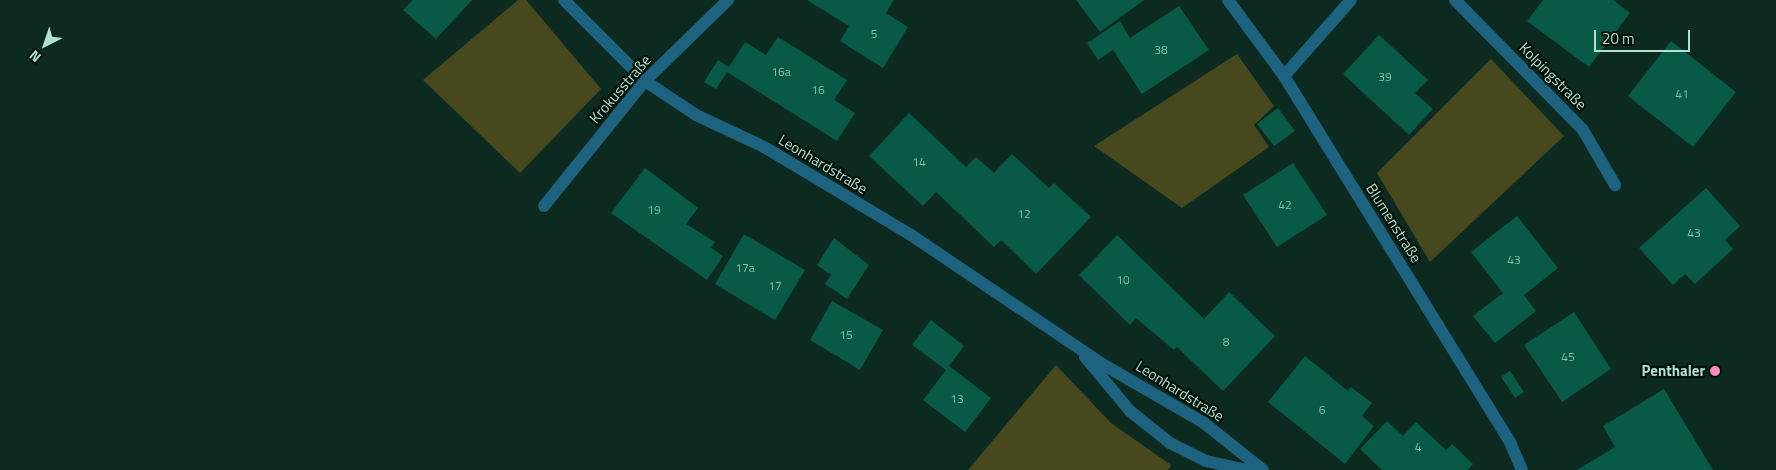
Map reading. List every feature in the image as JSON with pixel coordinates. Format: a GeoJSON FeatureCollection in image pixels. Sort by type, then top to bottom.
{"type":"FeatureCollection","features":[{"type":"Feature","properties":{"kind":"street","name":"Leonhardstraße"},"geometry":{"type":"LineString","coordinates":[[564,0],[645,81],[696,115],[764,147],[911,235],[1076,346],[1204,423],[1263,470]]}},
{"type":"Feature","properties":{"kind":"street","name":"Krokusstraße"},"geometry":{"type":"LineString","coordinates":[[544,206],[645,81],[728,0]]}},
{"type":"Feature","properties":{"kind":"street","name":"Blumenstraße"},"geometry":{"type":"LineString","coordinates":[[1228,0],[1284,76],[1510,442],[1522,470]]}},
{"type":"Feature","properties":{"kind":"street"},"geometry":{"type":"LineString","coordinates":[[1284,76],[1351,0]]}},
{"type":"Feature","properties":{"kind":"street","name":"Kolpingstraße"},"geometry":{"type":"LineString","coordinates":[[1455,0],[1583,130],[1615,185]]}},
{"type":"Feature","properties":{"kind":"street","name":"Leonhardstraße"},"geometry":{"type":"LineString","coordinates":[[1076,346],[1130,411],[1170,443],[1206,461],[1247,470]]}},
{"type":"Feature","properties":{"kind":"shaded area"},"geometry":{"type":"Polygon","coordinates":[[[518,0],[526,0],[601,89],[520,173],[423,80],[518,0]]]}},
{"type":"Feature","properties":{"kind":"shaded area"},"geometry":{"type":"Polygon","coordinates":[[[1237,54],[1274,106],[1254,125],[1269,147],[1182,208],[1094,146],[1237,54]]]}},
{"type":"Feature","properties":{"kind":"shaded area"},"geometry":{"type":"Polygon","coordinates":[[[1491,59],[1564,136],[1430,262],[1377,173],[1491,59]]]}},
{"type":"Feature","properties":{"kind":"shaded area"},"geometry":{"type":"Polygon","coordinates":[[[1056,365],[1111,423],[1171,465],[1168,470],[968,470],[1056,365]]]}},
{"type":"Feature","properties":{"kind":"building"},"geometry":{"type":"Polygon","coordinates":[[[413,0],[472,0],[436,39],[403,10],[413,0]]]}},
{"type":"Feature","properties":{"kind":"building"},"geometry":{"type":"Polygon","coordinates":[[[807,0],[894,0],[886,13],[908,27],[883,68],[840,41],[849,26],[807,0]]]}},
{"type":"Feature","properties":{"kind":"building"},"geometry":{"type":"Polygon","coordinates":[[[1076,0],[1144,0],[1100,32],[1076,0]]]}},
{"type":"Feature","properties":{"kind":"building"},"geometry":{"type":"Polygon","coordinates":[[[1543,0],[1613,0],[1630,13],[1589,67],[1527,21],[1543,0]]]}},
{"type":"Feature","properties":{"kind":"building"},"geometry":{"type":"Polygon","coordinates":[[[1179,6],[1209,50],[1142,94],[1113,50],[1098,60],[1087,43],[1120,21],[1130,38],[1179,6]]]}},
{"type":"Feature","properties":{"kind":"building"},"geometry":{"type":"Polygon","coordinates":[[[1379,35],[1428,80],[1415,93],[1433,109],[1409,135],[1343,74],[1379,35]]]}},
{"type":"Feature","properties":{"kind":"building"},"geometry":{"type":"Polygon","coordinates":[[[778,37],[847,80],[834,100],[855,113],[837,141],[727,72],[716,89],[704,82],[718,60],[729,67],[745,42],[766,55],[778,37]]]}},
{"type":"Feature","properties":{"kind":"building"},"geometry":{"type":"Polygon","coordinates":[[[1671,41],[1736,92],[1693,147],[1628,96],[1671,41]]]}},
{"type":"Feature","properties":{"kind":"building"},"geometry":{"type":"Polygon","coordinates":[[[1278,108],[1295,131],[1274,146],[1257,124],[1278,108]]]}},
{"type":"Feature","properties":{"kind":"building"},"geometry":{"type":"Polygon","coordinates":[[[909,113],[966,167],[976,157],[994,173],[1012,154],[1049,188],[1054,183],[1091,217],[1036,274],[1001,240],[994,247],[936,192],[923,206],[869,156],[909,113]]]}},
{"type":"Feature","properties":{"kind":"building"},"geometry":{"type":"Polygon","coordinates":[[[1293,163],[1327,215],[1277,247],[1243,195],[1293,163]]]}},
{"type":"Feature","properties":{"kind":"building"},"geometry":{"type":"Polygon","coordinates":[[[645,168],[698,208],[686,224],[715,242],[711,248],[723,256],[707,280],[611,213],[645,168]]]}},
{"type":"Feature","properties":{"kind":"building"},"geometry":{"type":"Polygon","coordinates":[[[1706,188],[1740,226],[1725,240],[1733,249],[1695,284],[1685,274],[1673,285],[1639,248],[1706,188]]]}},
{"type":"Feature","properties":{"kind":"building"},"geometry":{"type":"Polygon","coordinates":[[[1517,216],[1558,268],[1524,295],[1536,311],[1495,343],[1473,316],[1503,293],[1471,252],[1517,216]]]}},
{"type":"Feature","properties":{"kind":"building"},"geometry":{"type":"Polygon","coordinates":[[[744,234],[805,270],[775,320],[715,284],[744,234]]]}},
{"type":"Feature","properties":{"kind":"building"},"geometry":{"type":"Polygon","coordinates":[[[1117,235],[1204,319],[1229,292],[1275,336],[1223,391],[1177,347],[1174,350],[1136,318],[1130,325],[1079,275],[1117,235]]]}},
{"type":"Feature","properties":{"kind":"building"},"geometry":{"type":"Polygon","coordinates":[[[834,238],[869,265],[847,299],[825,284],[831,275],[817,265],[834,238]]]}},
{"type":"Feature","properties":{"kind":"building"},"geometry":{"type":"Polygon","coordinates":[[[832,301],[883,330],[860,370],[810,340],[832,301]]]}},
{"type":"Feature","properties":{"kind":"building"},"geometry":{"type":"Polygon","coordinates":[[[1574,312],[1611,369],[1562,402],[1524,345],[1574,312]]]}},
{"type":"Feature","properties":{"kind":"building"},"geometry":{"type":"Polygon","coordinates":[[[931,320],[964,346],[949,366],[991,398],[965,432],[923,400],[946,370],[912,345],[931,320]]]}},
{"type":"Feature","properties":{"kind":"building"},"geometry":{"type":"Polygon","coordinates":[[[1305,356],[1348,391],[1351,387],[1372,403],[1362,416],[1374,426],[1345,464],[1268,402],[1305,356]]]}},
{"type":"Feature","properties":{"kind":"building"},"geometry":{"type":"Polygon","coordinates":[[[1510,371],[1524,392],[1515,398],[1501,377],[1510,371]]]}},
{"type":"Feature","properties":{"kind":"building"},"geometry":{"type":"Polygon","coordinates":[[[1664,389],[1713,470],[1577,470],[1615,447],[1603,426],[1664,389]]]}},
{"type":"Feature","properties":{"kind":"building"},"geometry":{"type":"Polygon","coordinates":[[[1387,421],[1403,436],[1416,422],[1446,450],[1452,444],[1473,464],[1468,470],[1382,470],[1360,449],[1387,421]]]}},
{"type":"Feature","properties":{"kind":"place","name":"Penthaler"},"geometry":{"type":"Point","coordinates":[1715,371]}}]}
